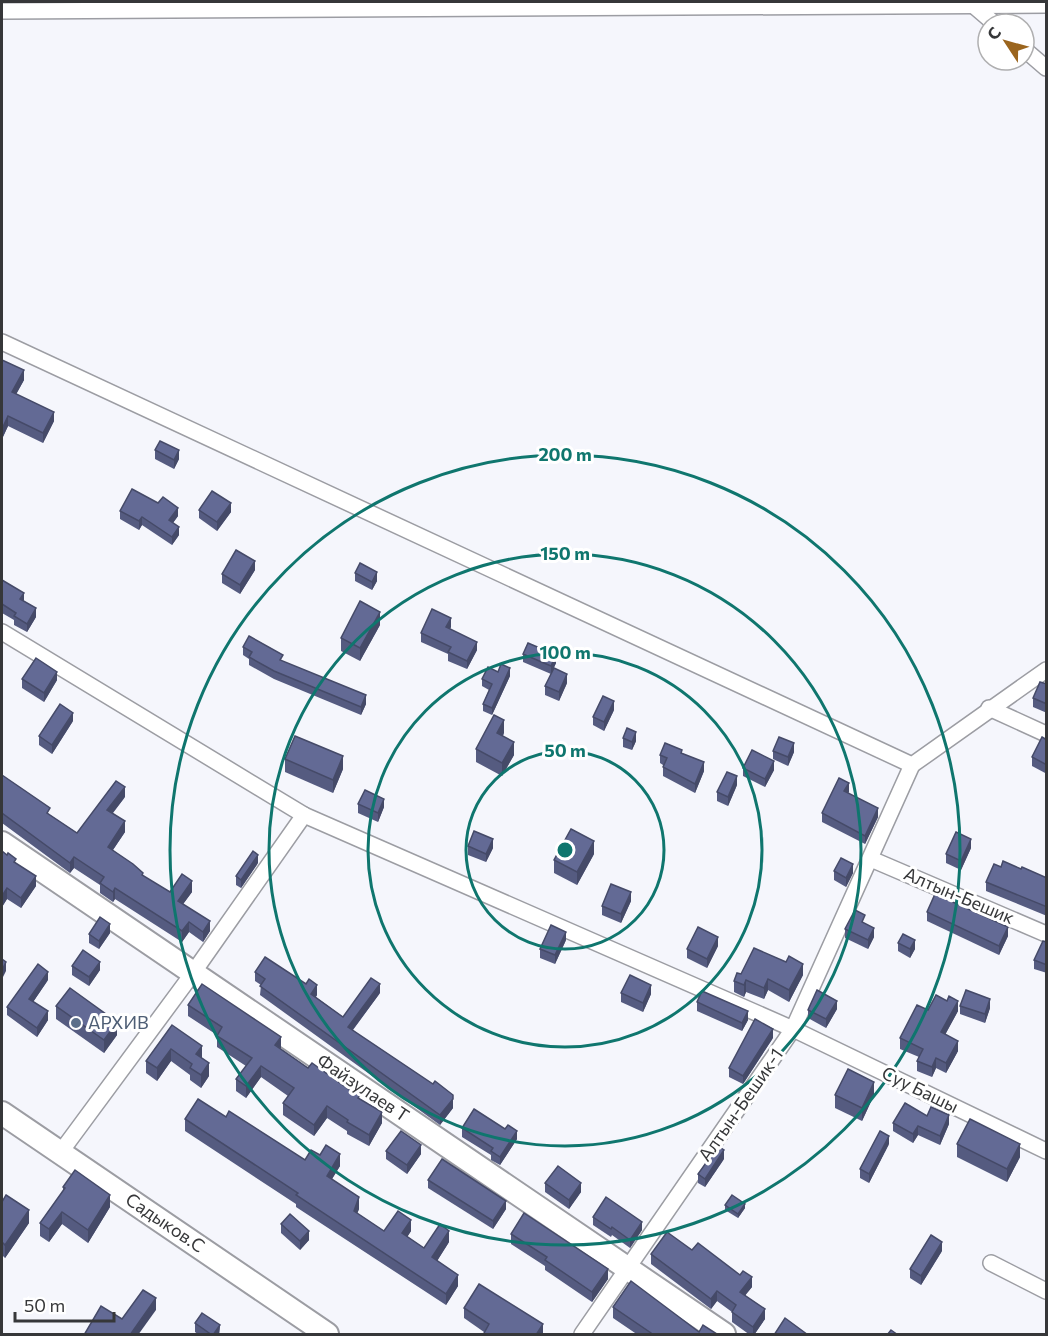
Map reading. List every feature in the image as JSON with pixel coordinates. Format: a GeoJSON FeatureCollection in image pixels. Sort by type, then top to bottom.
{"type":"FeatureCollection","features":[{"type":"Feature","properties":{"kind":"street"},"geometry":{"type":"LineString","coordinates":[[2,11],[1047,5]]}},
{"type":"Feature","properties":{"kind":"street"},"geometry":{"type":"LineString","coordinates":[[974,6],[981,12]]}},
{"type":"Feature","properties":{"kind":"street"},"geometry":{"type":"LineString","coordinates":[[2,342],[912,765],[989,708],[1047,670]]}},
{"type":"Feature","properties":{"kind":"street","name":"Суу Башы"},"geometry":{"type":"LineString","coordinates":[[2,632],[304,815],[794,1029],[1047,1151]]}},
{"type":"Feature","properties":{"kind":"street"},"geometry":{"type":"LineString","coordinates":[[989,708],[1047,734]]}},
{"type":"Feature","properties":{"kind":"street","name":"Алтын-Бешик-1"},"geometry":{"type":"LineString","coordinates":[[582,1335],[794,1029],[912,765]]}},
{"type":"Feature","properties":{"kind":"street"},"geometry":{"type":"LineString","coordinates":[[60,1153],[193,973],[304,815]]}},
{"type":"Feature","properties":{"kind":"street","name":"Файзулаев Т"},"geometry":{"type":"LineString","coordinates":[[2,843],[628,1267],[724,1335]]}},
{"type":"Feature","properties":{"kind":"street","name":"Алтын-Бешик"},"geometry":{"type":"LineString","coordinates":[[871,858],[1047,934]]}},
{"type":"Feature","properties":{"kind":"street","name":"Садыков.С"},"geometry":{"type":"LineString","coordinates":[[2,1113],[327,1335]]}},
{"type":"Feature","properties":{"kind":"street"},"geometry":{"type":"LineString","coordinates":[[991,1263],[1047,1291]]}},
{"type":"Feature","properties":{"kind":"building"},"geometry":{"type":"Polygon","coordinates":[[[2,360],[24,370],[12,392],[54,412],[43,433],[8,416],[2,429],[2,360]]]}},
{"type":"Feature","properties":{"kind":"building"},"geometry":{"type":"Polygon","coordinates":[[[160,441],[179,450],[174,460],[155,450],[160,441]]]}},
{"type":"Feature","properties":{"kind":"building"},"geometry":{"type":"Polygon","coordinates":[[[132,489],[158,503],[163,497],[178,508],[169,520],[179,527],[172,537],[142,517],[139,521],[120,511],[132,489]]]}},
{"type":"Feature","properties":{"kind":"building"},"geometry":{"type":"Polygon","coordinates":[[[212,491],[231,503],[217,522],[199,510],[212,491]]]}},
{"type":"Feature","properties":{"kind":"building"},"geometry":{"type":"Polygon","coordinates":[[[236,550],[255,561],[240,585],[222,574],[236,550]]]}},
{"type":"Feature","properties":{"kind":"building"},"geometry":{"type":"Polygon","coordinates":[[[360,563],[377,572],[372,582],[355,573],[360,563]]]}},
{"type":"Feature","properties":{"kind":"building"},"geometry":{"type":"Polygon","coordinates":[[[2,580],[24,593],[20,599],[36,608],[27,624],[14,616],[16,613],[2,604],[2,580]]]}},
{"type":"Feature","properties":{"kind":"building"},"geometry":{"type":"Polygon","coordinates":[[[360,601],[380,612],[360,648],[341,638],[360,601]]]}},
{"type":"Feature","properties":{"kind":"building"},"geometry":{"type":"Polygon","coordinates":[[[432,609],[451,618],[446,627],[477,642],[467,661],[448,652],[451,647],[421,633],[432,609]]]}},
{"type":"Feature","properties":{"kind":"building"},"geometry":{"type":"Polygon","coordinates":[[[249,636],[283,655],[280,660],[366,695],[361,707],[274,671],[249,657],[252,652],[243,647],[249,636]]]}},
{"type":"Feature","properties":{"kind":"building"},"geometry":{"type":"Polygon","coordinates":[[[528,643],[556,655],[551,666],[523,654],[528,643]]]}},
{"type":"Feature","properties":{"kind":"building"},"geometry":{"type":"Polygon","coordinates":[[[36,658],[57,672],[44,693],[22,679],[36,658]]]}},
{"type":"Feature","properties":{"kind":"building"},"geometry":{"type":"Polygon","coordinates":[[[501,664],[510,668],[492,708],[483,704],[492,684],[482,679],[488,667],[498,672],[501,664]]]}},
{"type":"Feature","properties":{"kind":"building"},"geometry":{"type":"Polygon","coordinates":[[[554,668],[567,674],[559,692],[545,686],[554,668]]]}},
{"type":"Feature","properties":{"kind":"building"},"geometry":{"type":"Polygon","coordinates":[[[1040,682],[1047,684],[1047,704],[1033,698],[1040,682]]]}},
{"type":"Feature","properties":{"kind":"building"},"geometry":{"type":"Polygon","coordinates":[[[603,696],[614,701],[604,722],[593,717],[603,696]]]}},
{"type":"Feature","properties":{"kind":"building"},"geometry":{"type":"Polygon","coordinates":[[[60,704],[73,713],[52,745],[39,736],[60,704]]]}},
{"type":"Feature","properties":{"kind":"building"},"geometry":{"type":"Polygon","coordinates":[[[494,715],[504,720],[497,733],[514,742],[502,763],[476,749],[494,715]]]}},
{"type":"Feature","properties":{"kind":"building"},"geometry":{"type":"Polygon","coordinates":[[[627,728],[636,732],[632,742],[623,738],[627,728]]]}},
{"type":"Feature","properties":{"kind":"building"},"geometry":{"type":"Polygon","coordinates":[[[295,736],[343,756],[333,780],[285,759],[295,736]]]}},
{"type":"Feature","properties":{"kind":"building"},"geometry":{"type":"Polygon","coordinates":[[[779,737],[794,743],[788,757],[773,751],[779,737]]]}},
{"type":"Feature","properties":{"kind":"building"},"geometry":{"type":"Polygon","coordinates":[[[1042,737],[1047,740],[1047,765],[1032,757],[1042,737]]]}},
{"type":"Feature","properties":{"kind":"building"},"geometry":{"type":"Polygon","coordinates":[[[665,743],[682,750],[681,753],[704,762],[695,784],[663,767],[667,758],[660,755],[665,743]]]}},
{"type":"Feature","properties":{"kind":"building"},"geometry":{"type":"Polygon","coordinates":[[[752,750],[774,761],[765,779],[743,768],[752,750]]]}},
{"type":"Feature","properties":{"kind":"building"},"geometry":{"type":"Polygon","coordinates":[[[727,772],[737,776],[728,797],[717,792],[727,772]]]}},
{"type":"Feature","properties":{"kind":"building"},"geometry":{"type":"Polygon","coordinates":[[[2,775],[50,808],[47,813],[77,833],[116,781],[125,787],[107,810],[125,821],[108,847],[133,864],[143,873],[142,875],[170,892],[182,874],[192,881],[178,901],[210,921],[203,932],[189,922],[182,931],[115,888],[113,892],[100,883],[104,877],[74,857],[70,863],[2,813],[2,775]]]}},
{"type":"Feature","properties":{"kind":"building"},"geometry":{"type":"Polygon","coordinates":[[[839,778],[849,783],[844,791],[878,808],[865,836],[822,813],[839,778]]]}},
{"type":"Feature","properties":{"kind":"building"},"geometry":{"type":"Polygon","coordinates":[[[365,790],[384,799],[378,813],[358,804],[365,790]]]}},
{"type":"Feature","properties":{"kind":"building"},"geometry":{"type":"Polygon","coordinates":[[[571,829],[594,841],[577,872],[554,860],[571,829]]]}},
{"type":"Feature","properties":{"kind":"building"},"geometry":{"type":"Polygon","coordinates":[[[474,831],[493,839],[486,854],[468,846],[474,831]]]}},
{"type":"Feature","properties":{"kind":"building"},"geometry":{"type":"Polygon","coordinates":[[[956,832],[971,839],[961,861],[946,854],[956,832]]]}},
{"type":"Feature","properties":{"kind":"building"},"geometry":{"type":"Polygon","coordinates":[[[2,851],[7,855],[8,853],[16,859],[14,862],[36,876],[21,898],[7,888],[2,896],[2,851]]]}},
{"type":"Feature","properties":{"kind":"building"},"geometry":{"type":"Polygon","coordinates":[[[253,851],[258,855],[241,880],[236,876],[253,851]]]}},
{"type":"Feature","properties":{"kind":"building"},"geometry":{"type":"Polygon","coordinates":[[[841,858],[853,864],[846,878],[834,871],[841,858]]]}},
{"type":"Feature","properties":{"kind":"building"},"geometry":{"type":"Polygon","coordinates":[[[1003,861],[1047,878],[1047,907],[986,882],[994,864],[1001,867],[1003,861]]]}},
{"type":"Feature","properties":{"kind":"building"},"geometry":{"type":"Polygon","coordinates":[[[611,884],[631,892],[621,914],[602,906],[611,884]]]}},
{"type":"Feature","properties":{"kind":"building"},"geometry":{"type":"Polygon","coordinates":[[[935,894],[1008,927],[999,946],[927,912],[935,894]]]}},
{"type":"Feature","properties":{"kind":"building"},"geometry":{"type":"Polygon","coordinates":[[[855,910],[865,915],[862,922],[874,928],[868,940],[845,929],[855,910]]]}},
{"type":"Feature","properties":{"kind":"building"},"geometry":{"type":"Polygon","coordinates":[[[100,917],[110,924],[99,941],[89,934],[100,917]]]}},
{"type":"Feature","properties":{"kind":"building"},"geometry":{"type":"Polygon","coordinates":[[[551,925],[566,932],[555,955],[540,949],[551,925]]]}},
{"type":"Feature","properties":{"kind":"building"},"geometry":{"type":"Polygon","coordinates":[[[698,927],[718,937],[707,959],[687,949],[698,927]]]}},
{"type":"Feature","properties":{"kind":"building"},"geometry":{"type":"Polygon","coordinates":[[[903,934],[915,940],[910,949],[898,943],[903,934]]]}},
{"type":"Feature","properties":{"kind":"building"},"geometry":{"type":"Polygon","coordinates":[[[1043,941],[1047,942],[1047,965],[1034,960],[1043,941]]]}},
{"type":"Feature","properties":{"kind":"building"},"geometry":{"type":"Polygon","coordinates":[[[754,948],[786,962],[789,956],[803,964],[789,990],[768,979],[764,988],[746,980],[744,985],[734,981],[737,973],[741,974],[754,948]]]}},
{"type":"Feature","properties":{"kind":"building"},"geometry":{"type":"Polygon","coordinates":[[[83,950],[100,962],[89,977],[72,966],[83,950]]]}},
{"type":"Feature","properties":{"kind":"building"},"geometry":{"type":"Polygon","coordinates":[[[265,957],[306,984],[309,979],[317,985],[311,994],[343,1017],[371,978],[380,984],[348,1027],[433,1084],[435,1081],[453,1095],[453,1099],[440,1115],[260,986],[265,979],[255,972],[265,957]]]}},
{"type":"Feature","properties":{"kind":"building"},"geometry":{"type":"Polygon","coordinates":[[[38,964],[48,972],[29,999],[48,1011],[37,1028],[7,1007],[38,964]]]}},
{"type":"Feature","properties":{"kind":"building"},"geometry":{"type":"Polygon","coordinates":[[[630,975],[651,985],[643,1003],[621,993],[630,975]]]}},
{"type":"Feature","properties":{"kind":"building"},"geometry":{"type":"Polygon","coordinates":[[[202,984],[281,1037],[275,1045],[308,1068],[312,1063],[351,1091],[354,1087],[362,1092],[358,1098],[382,1112],[369,1135],[347,1122],[348,1120],[327,1106],[314,1125],[283,1103],[294,1088],[261,1066],[246,1086],[236,1079],[252,1058],[217,1036],[222,1027],[188,1005],[202,984]]]}},
{"type":"Feature","properties":{"kind":"building"},"geometry":{"type":"Polygon","coordinates":[[[70,988],[117,1022],[104,1040],[56,1006],[70,988]]]}},
{"type":"Feature","properties":{"kind":"building"},"geometry":{"type":"Polygon","coordinates":[[[817,990],[837,1001],[826,1019],[808,1010],[817,990]]]}},
{"type":"Feature","properties":{"kind":"building"},"geometry":{"type":"Polygon","coordinates":[[[966,990],[990,999],[985,1014],[960,1006],[966,990]]]}},
{"type":"Feature","properties":{"kind":"building"},"geometry":{"type":"Polygon","coordinates":[[[702,991],[748,1011],[742,1023],[697,1002],[702,991]]]}},
{"type":"Feature","properties":{"kind":"building"},"geometry":{"type":"Polygon","coordinates":[[[936,995],[947,1001],[949,996],[958,1001],[941,1032],[958,1041],[946,1063],[936,1058],[932,1067],[917,1061],[923,1049],[900,1038],[917,1005],[928,1010],[936,995]]]}},
{"type":"Feature","properties":{"kind":"building"},"geometry":{"type":"Polygon","coordinates":[[[755,1019],[773,1029],[743,1076],[729,1068],[755,1019]]]}},
{"type":"Feature","properties":{"kind":"building"},"geometry":{"type":"Polygon","coordinates":[[[172,1025],[202,1046],[196,1054],[209,1063],[201,1075],[190,1068],[192,1064],[171,1049],[157,1068],[146,1061],[172,1025]]]}},
{"type":"Feature","properties":{"kind":"building"},"geometry":{"type":"Polygon","coordinates":[[[848,1069],[874,1082],[862,1108],[835,1095],[848,1069]]]}},
{"type":"Feature","properties":{"kind":"building"},"geometry":{"type":"Polygon","coordinates":[[[198,1099],[226,1117],[229,1111],[305,1160],[311,1150],[320,1155],[326,1145],[340,1154],[327,1176],[359,1197],[354,1211],[384,1231],[398,1211],[411,1220],[402,1233],[424,1248],[440,1224],[449,1231],[432,1257],[458,1275],[446,1294],[185,1119],[198,1099]]]}},
{"type":"Feature","properties":{"kind":"building"},"geometry":{"type":"Polygon","coordinates":[[[905,1103],[927,1116],[931,1107],[949,1115],[940,1136],[918,1126],[913,1134],[893,1123],[905,1103]]]}},
{"type":"Feature","properties":{"kind":"building"},"geometry":{"type":"Polygon","coordinates":[[[474,1109],[505,1129],[508,1125],[517,1131],[500,1157],[491,1151],[493,1148],[462,1128],[474,1109]]]}},
{"type":"Feature","properties":{"kind":"building"},"geometry":{"type":"Polygon","coordinates":[[[970,1119],[1020,1144],[1007,1169],[957,1144],[970,1119]]]}},
{"type":"Feature","properties":{"kind":"building"},"geometry":{"type":"Polygon","coordinates":[[[401,1131],[421,1145],[407,1165],[386,1151],[401,1131]]]}},
{"type":"Feature","properties":{"kind":"building"},"geometry":{"type":"Polygon","coordinates":[[[880,1131],[889,1136],[869,1174],[860,1169],[880,1131]]]}},
{"type":"Feature","properties":{"kind":"building"},"geometry":{"type":"Polygon","coordinates":[[[718,1146],[724,1150],[705,1179],[698,1174],[718,1146]]]}},
{"type":"Feature","properties":{"kind":"building"},"geometry":{"type":"Polygon","coordinates":[[[442,1159],[506,1201],[493,1221],[428,1180],[442,1159]]]}},
{"type":"Feature","properties":{"kind":"building"},"geometry":{"type":"Polygon","coordinates":[[[558,1166],[581,1183],[569,1200],[545,1183],[558,1166]]]}},
{"type":"Feature","properties":{"kind":"building"},"geometry":{"type":"Polygon","coordinates":[[[75,1170],[110,1195],[88,1230],[62,1212],[49,1229],[40,1223],[75,1170]]]}},
{"type":"Feature","properties":{"kind":"building"},"geometry":{"type":"Polygon","coordinates":[[[6,1195],[29,1210],[5,1245],[2,1242],[2,1202],[6,1195]]]}},
{"type":"Feature","properties":{"kind":"building"},"geometry":{"type":"Polygon","coordinates":[[[732,1195],[745,1204],[738,1214],[725,1205],[732,1195]]]}},
{"type":"Feature","properties":{"kind":"building"},"geometry":{"type":"Polygon","coordinates":[[[606,1197],[642,1222],[630,1240],[593,1217],[606,1197]]]}},
{"type":"Feature","properties":{"kind":"building"},"geometry":{"type":"Polygon","coordinates":[[[524,1213],[608,1269],[592,1292],[545,1260],[547,1257],[511,1234],[524,1213]]]}},
{"type":"Feature","properties":{"kind":"building"},"geometry":{"type":"Polygon","coordinates":[[[290,1214],[309,1231],[300,1241],[281,1224],[290,1214]]]}},
{"type":"Feature","properties":{"kind":"building"},"geometry":{"type":"Polygon","coordinates":[[[667,1232],[692,1250],[698,1243],[740,1275],[743,1271],[752,1277],[740,1292],[765,1309],[753,1327],[732,1312],[736,1305],[717,1291],[711,1299],[651,1254],[667,1232]]]}},
{"type":"Feature","properties":{"kind":"building"},"geometry":{"type":"Polygon","coordinates":[[[931,1235],[942,1242],[921,1276],[910,1269],[931,1235]]]}},
{"type":"Feature","properties":{"kind":"building"},"geometry":{"type":"Polygon","coordinates":[[[631,1281],[699,1332],[703,1325],[717,1334],[650,1335],[651,1333],[613,1307],[631,1281]]]}},
{"type":"Feature","properties":{"kind":"building"},"geometry":{"type":"Polygon","coordinates":[[[479,1284],[543,1324],[536,1335],[483,1335],[489,1324],[464,1308],[479,1284]]]}},
{"type":"Feature","properties":{"kind":"building"},"geometry":{"type":"Polygon","coordinates":[[[143,1290],[156,1298],[130,1335],[84,1335],[101,1306],[122,1319],[143,1290]]]}},
{"type":"Feature","properties":{"kind":"building"},"geometry":{"type":"Polygon","coordinates":[[[202,1313],[220,1325],[213,1335],[195,1323],[202,1313]]]}},
{"type":"Feature","properties":{"kind":"building"},"geometry":{"type":"Polygon","coordinates":[[[785,1318],[808,1335],[774,1335],[785,1318]]]}},
{"type":"Feature","properties":{"kind":"building"},"geometry":{"type":"Polygon","coordinates":[[[891,1330],[898,1335],[887,1335],[891,1330]]]}},
{"type":"Feature","properties":{"kind":"place","name":"АРХИВ"},"geometry":{"type":"Point","coordinates":[76,1023]}}]}
